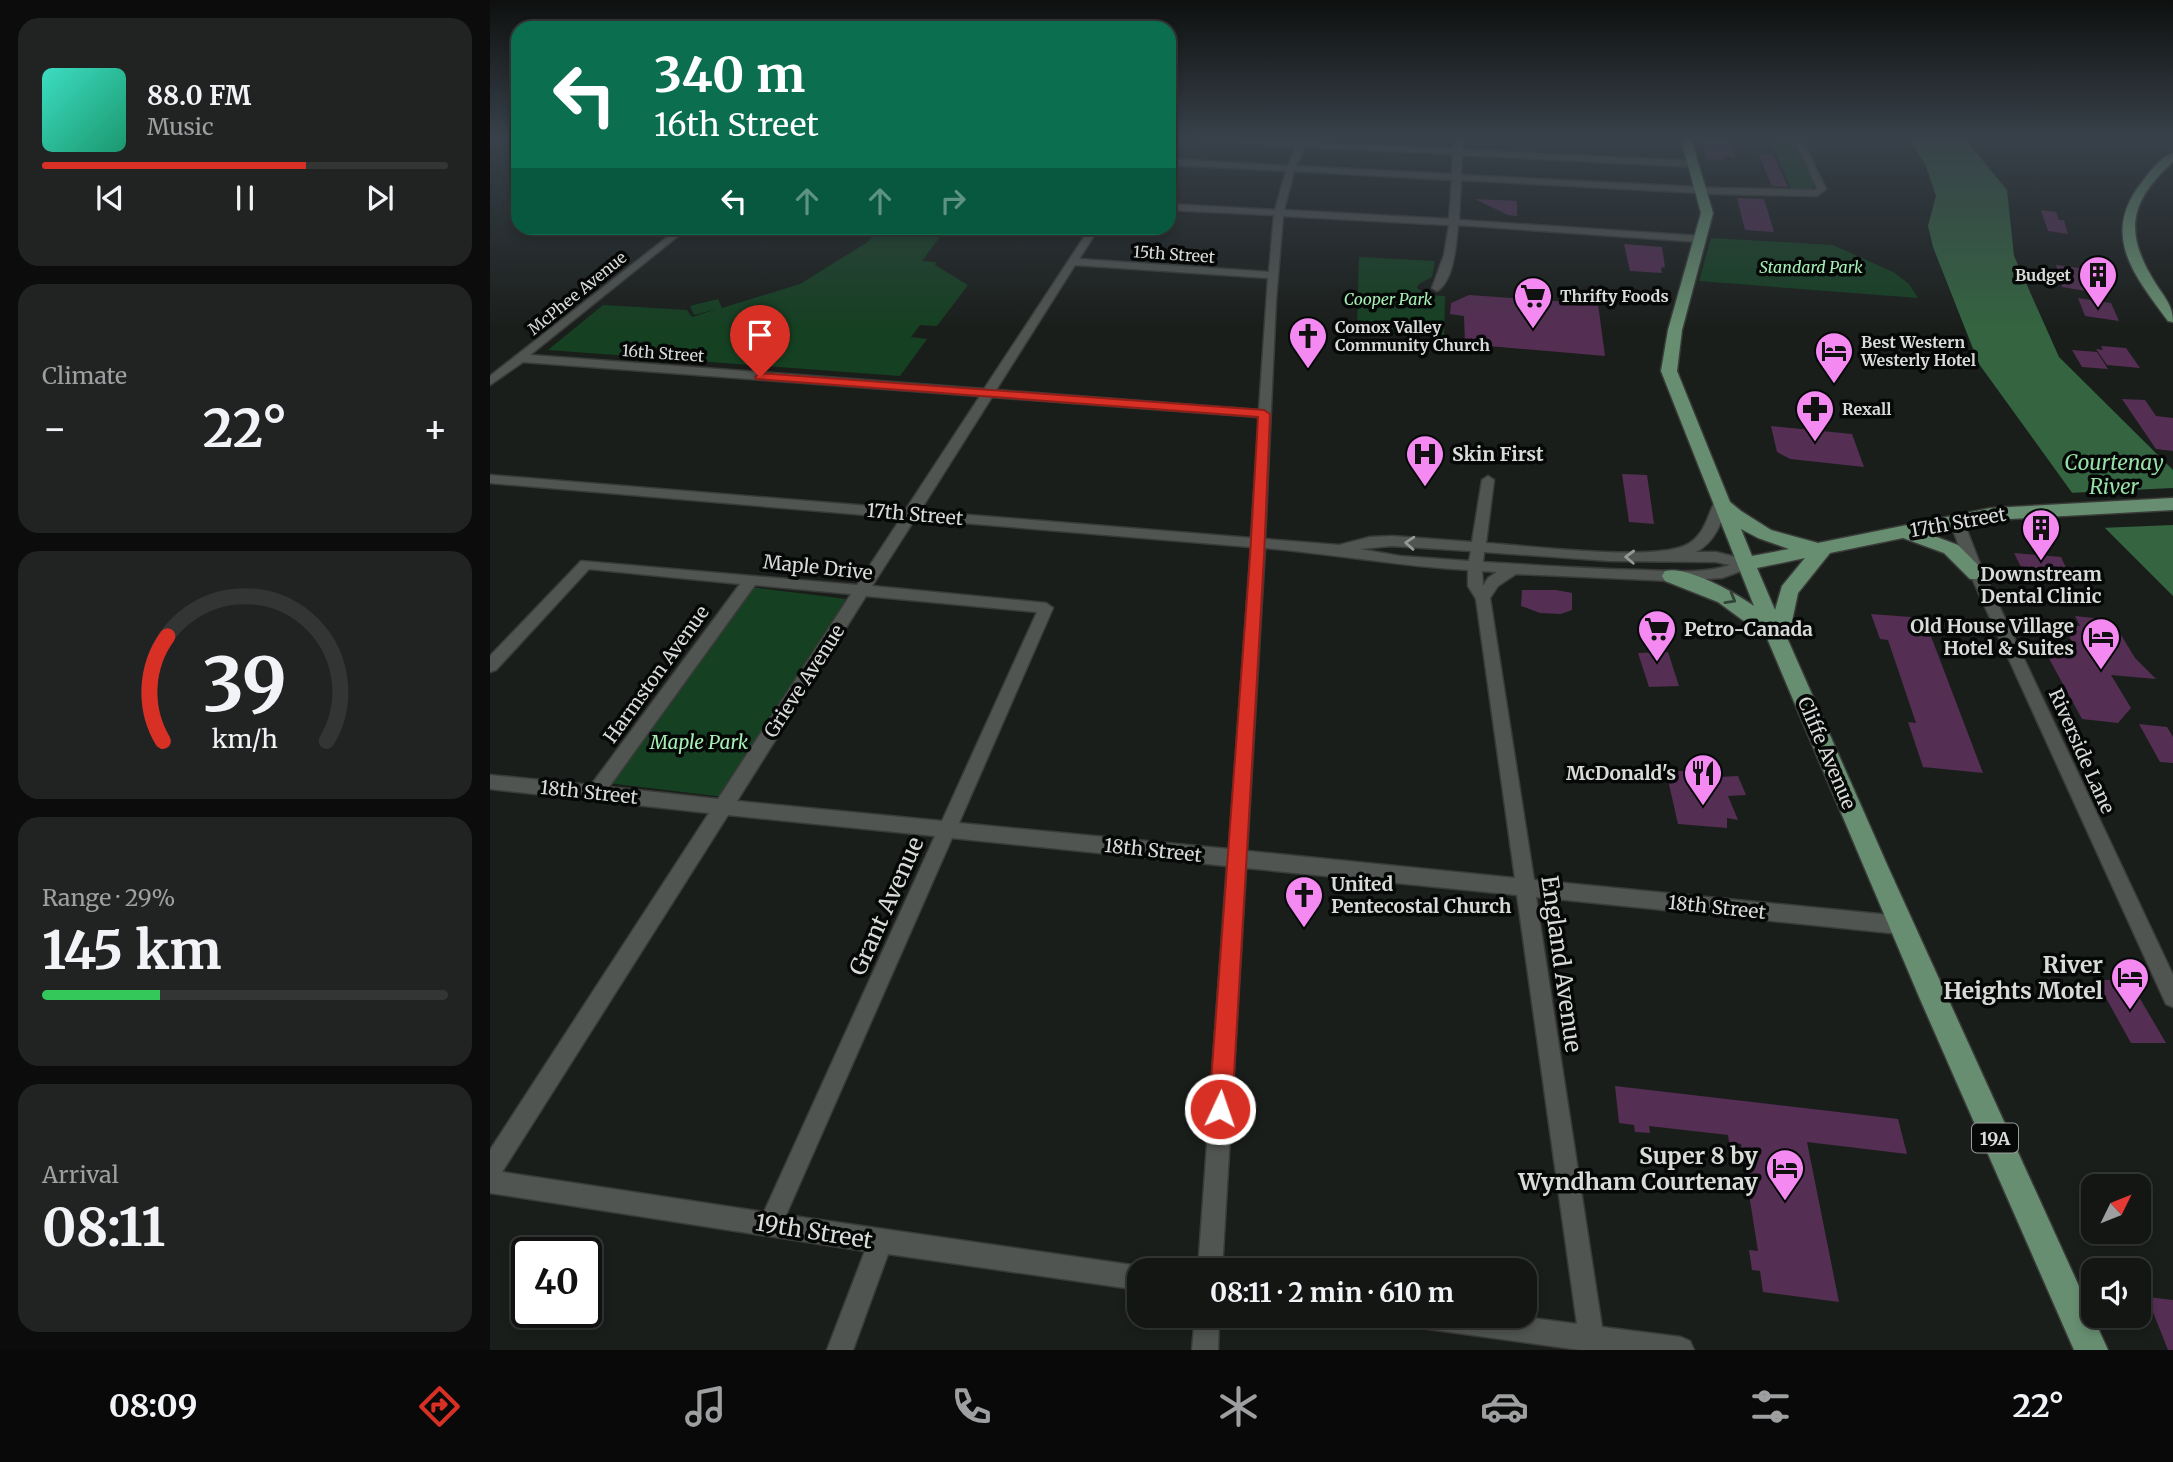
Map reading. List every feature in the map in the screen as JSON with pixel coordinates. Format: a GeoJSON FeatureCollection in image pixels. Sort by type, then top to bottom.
{"type":"FeatureCollection","features":[{"type":"Feature","properties":{"kind":"main road","name":"Cliffe Avenue"},"geometry":{"type":"LineString","coordinates":[[1705,202],[1707,213],[1677,317],[1669,371],[1720,502],[1900,925],[2091,1350]]}},
{"type":"Feature","properties":{"kind":"main road"},"geometry":{"type":"LineString","coordinates":[[2135,202],[2126,229],[2142,274],[2173,318]]}},
{"type":"Feature","properties":{"kind":"main road"},"geometry":{"type":"LineString","coordinates":[[1720,502],[1738,519],[1759,533],[1778,541],[1824,549],[1789,591],[1778,640]]}},
{"type":"Feature","properties":{"kind":"main road","name":"17th Street"},"geometry":{"type":"LineString","coordinates":[[1747,564],[1956,520],[2041,510],[2173,504]]}},
{"type":"Feature","properties":{"kind":"main road"},"geometry":{"type":"LineString","coordinates":[[1905,532],[1943,545],[1960,556],[1977,574]]}},
{"type":"Feature","properties":{"kind":"main road"},"geometry":{"type":"LineString","coordinates":[[1672,576],[1700,584],[1738,602],[1778,640]]}},
{"type":"Feature","properties":{"kind":"street"},"geometry":{"type":"LineString","coordinates":[[1211,1258],[1235,859],[1258,543],[1264,414],[1282,202]]}},
{"type":"Feature","properties":{"kind":"street"},"geometry":{"type":"LineString","coordinates":[[1437,288],[1443,278],[1454,202]]}},
{"type":"Feature","properties":{"kind":"street"},"geometry":{"type":"LineString","coordinates":[[1176,207],[1700,239]]}},
{"type":"Feature","properties":{"kind":"street","name":"McPhee Avenue"},"geometry":{"type":"LineString","coordinates":[[490,382],[675,235]]}},
{"type":"Feature","properties":{"kind":"street","name":"Grieve Avenue"},"geometry":{"type":"LineString","coordinates":[[490,1170],[1090,235]]}},
{"type":"Feature","properties":{"kind":"street","name":"15th Street"},"geometry":{"type":"LineString","coordinates":[[1073,262],[1274,275]]}},
{"type":"Feature","properties":{"kind":"street","name":"16th Street"},"geometry":{"type":"LineString","coordinates":[[520,358],[1264,414]]}},
{"type":"Feature","properties":{"kind":"street","name":"17th Street"},"geometry":{"type":"LineString","coordinates":[[490,479],[1339,550],[1373,558],[1511,570],[1672,576],[1722,573],[1747,564]]}},
{"type":"Feature","properties":{"kind":"street","name":"England Avenue"},"geometry":{"type":"LineString","coordinates":[[1488,480],[1474,567],[1475,586],[1483,598],[1592,1343]]}},
{"type":"Feature","properties":{"kind":"street"},"geometry":{"type":"LineString","coordinates":[[1663,557],[1684,552],[1708,537],[1716,522],[1720,502]]}},
{"type":"Feature","properties":{"kind":"street","name":"Riverside Lane"},"geometry":{"type":"LineString","coordinates":[[1956,520],[1977,574],[2173,997]]}},
{"type":"Feature","properties":{"kind":"street","name":"17th Street"},"geometry":{"type":"LineString","coordinates":[[1339,550],[1370,542],[1391,541],[1663,557],[1716,557],[1747,564]]}},
{"type":"Feature","properties":{"kind":"street","name":"Maple Drive"},"geometry":{"type":"LineString","coordinates":[[490,666],[586,564],[1046,608]]}},
{"type":"Feature","properties":{"kind":"street"},"geometry":{"type":"LineString","coordinates":[[1483,598],[1493,582],[1511,570]]}},
{"type":"Feature","properties":{"kind":"street","name":"Harmston Avenue"},"geometry":{"type":"LineString","coordinates":[[596,792],[751,580]]}},
{"type":"Feature","properties":{"kind":"street","name":"Grant Avenue"},"geometry":{"type":"LineString","coordinates":[[770,1224],[1046,608]]}},
{"type":"Feature","properties":{"kind":"street","name":"18th Street"},"geometry":{"type":"LineString","coordinates":[[490,782],[1900,925]]}},
{"type":"Feature","properties":{"kind":"street","name":"19th Street"},"geometry":{"type":"LineString","coordinates":[[490,1182],[1127,1276]]}},
{"type":"Feature","properties":{"kind":"street"},"geometry":{"type":"LineString","coordinates":[[840,1350],[881,1241]]}},
{"type":"Feature","properties":{"kind":"street"},"geometry":{"type":"LineString","coordinates":[[1205,1350],[1206,1328]]}},
{"type":"Feature","properties":{"kind":"street"},"geometry":{"type":"LineString","coordinates":[[1498,1328],[1592,1343],[1681,1350]]}},
{"type":"Feature","properties":{"kind":"green space"},"geometry":{"type":"Polygon","coordinates":[[[874,235],[941,235],[922,261],[936,262],[935,265],[968,285],[937,326],[920,325],[911,337],[927,339],[900,376],[548,350],[603,305],[687,310],[692,317],[717,309],[694,315],[690,306],[718,299],[722,308],[800,284],[866,243],[874,235]]]}},
{"type":"Feature","properties":{"kind":"green space","name":"Standard Park"},"geometry":{"type":"Polygon","coordinates":[[[1711,238],[1833,245],[1895,273],[1909,284],[1918,298],[1699,281],[1711,238]]]}},
{"type":"Feature","properties":{"kind":"green space","name":"Cooper Park"},"geometry":{"type":"Polygon","coordinates":[[[1359,257],[1435,261],[1432,277],[1417,288],[1426,295],[1445,296],[1444,337],[1357,328],[1359,257]]]}},
{"type":"Feature","properties":{"kind":"green space","name":"Maple Park"},"geometry":{"type":"Polygon","coordinates":[[[750,587],[846,599],[724,797],[608,783],[750,587]]]}},
{"type":"Feature","properties":{"kind":"water","name":"Courtenay River"},"geometry":{"type":"Polygon","coordinates":[[[1934,202],[2008,202],[2014,256],[2059,357],[2173,470],[2173,596],[2078,501],[1979,364],[1933,247],[1928,226],[1934,202]]]}},
{"type":"Feature","properties":{"kind":"pier"},"geometry":{"type":"Polygon","coordinates":[[[2173,488],[2173,525],[2100,528],[2068,493],[2173,488]]]}},
{"type":"Feature","properties":{"kind":"building"},"geometry":{"type":"Polygon","coordinates":[[[1481,202],[1517,202],[1517,216],[1508,215],[1481,202]]]}},
{"type":"Feature","properties":{"kind":"building"},"geometry":{"type":"Polygon","coordinates":[[[1738,202],[1765,202],[1774,232],[1745,230],[1738,202]]]}},
{"type":"Feature","properties":{"kind":"building"},"geometry":{"type":"Polygon","coordinates":[[[2041,210],[2056,212],[2059,220],[2064,220],[2068,234],[2048,231],[2041,210]]]}},
{"type":"Feature","properties":{"kind":"building"},"geometry":{"type":"Polygon","coordinates":[[[1624,244],[1662,247],[1665,267],[1661,268],[1662,273],[1630,271],[1624,244]]]}},
{"type":"Feature","properties":{"kind":"building"},"geometry":{"type":"Polygon","coordinates":[[[2056,265],[2079,268],[2086,291],[2062,287],[2056,265]]]}},
{"type":"Feature","properties":{"kind":"building","name":"Thrifty Foods"},"geometry":{"type":"Polygon","coordinates":[[[1469,295],[1598,304],[1605,356],[1465,344],[1464,316],[1450,314],[1451,303],[1469,295]]]}},
{"type":"Feature","properties":{"kind":"building","name":"Budget"},"geometry":{"type":"Polygon","coordinates":[[[2078,298],[2111,303],[2119,321],[2085,316],[2078,298]]]}},
{"type":"Feature","properties":{"kind":"building"},"geometry":{"type":"Polygon","coordinates":[[[2101,346],[2126,348],[2140,368],[2107,365],[2096,349],[2103,350],[2101,346]]]}},
{"type":"Feature","properties":{"kind":"building"},"geometry":{"type":"Polygon","coordinates":[[[2072,350],[2097,352],[2108,369],[2082,367],[2072,350]]]}},
{"type":"Feature","properties":{"kind":"building"},"geometry":{"type":"Polygon","coordinates":[[[2122,399],[2145,400],[2156,416],[2173,418],[2173,451],[2156,449],[2122,399]]]}},
{"type":"Feature","properties":{"kind":"building","name":"Rexall"},"geometry":{"type":"Polygon","coordinates":[[[1771,426],[1852,434],[1864,467],[1790,459],[1777,452],[1771,426]]]}},
{"type":"Feature","properties":{"kind":"building"},"geometry":{"type":"Polygon","coordinates":[[[1622,474],[1647,475],[1654,524],[1629,522],[1622,474]]]}},
{"type":"Feature","properties":{"kind":"building","name":"Downstream Dental Clinic"},"geometry":{"type":"Polygon","coordinates":[[[2014,553],[2061,557],[2068,572],[2021,567],[2014,553]]]}},
{"type":"Feature","properties":{"kind":"building"},"geometry":{"type":"Polygon","coordinates":[[[1522,590],[1572,593],[1572,610],[1561,614],[1540,613],[1521,606],[1522,590]]]}},
{"type":"Feature","properties":{"kind":"building"},"geometry":{"type":"Polygon","coordinates":[[[1871,614],[1924,618],[1983,773],[1923,767],[1908,722],[1916,723],[1888,640],[1880,639],[1871,614]]]}},
{"type":"Feature","properties":{"kind":"building","name":"Old House Village Hotel & Suites"},"geometry":{"type":"Polygon","coordinates":[[[2075,616],[2112,620],[2135,658],[2156,679],[2111,675],[2131,708],[2118,723],[2082,719],[2040,642],[2074,645],[2061,623],[2080,626],[2075,616]]]}},
{"type":"Feature","properties":{"kind":"building","name":"Petro-Canada"},"geometry":{"type":"Polygon","coordinates":[[[1668,652],[1679,686],[1649,687],[1638,653],[1668,652]]]}},
{"type":"Feature","properties":{"kind":"building"},"geometry":{"type":"Polygon","coordinates":[[[2139,724],[2167,727],[2173,737],[2173,763],[2160,762],[2139,724]]]}},
{"type":"Feature","properties":{"kind":"building","name":"McDonald's"},"geometry":{"type":"Polygon","coordinates":[[[1678,771],[1717,771],[1719,777],[1738,776],[1746,795],[1728,796],[1738,820],[1727,818],[1727,828],[1678,824],[1668,780],[1678,771]]]}},
{"type":"Feature","properties":{"kind":"building","name":"River Heights Motel"},"geometry":{"type":"Polygon","coordinates":[[[2096,980],[2129,980],[2166,1043],[2131,1043],[2096,980]]]}},
{"type":"Feature","properties":{"kind":"building","name":"Super 8 by Wyndham Courtenay"},"geometry":{"type":"Polygon","coordinates":[[[1615,1086],[1898,1119],[1907,1154],[1807,1142],[1839,1302],[1763,1292],[1760,1271],[1752,1270],[1749,1250],[1758,1251],[1741,1144],[1729,1142],[1728,1135],[1649,1126],[1650,1133],[1635,1132],[1634,1125],[1619,1123],[1615,1086]]]}},
{"type":"Feature","properties":{"kind":"building"},"geometry":{"type":"Polygon","coordinates":[[[2151,1297],[2173,1300],[2173,1350],[2168,1350],[2151,1307],[2151,1297]]]}},
{"type":"Feature","properties":{"kind":"place","name":"Budget"},"geometry":{"type":"Point","coordinates":[2098,309]}},
{"type":"Feature","properties":{"kind":"place","name":"Thrifty Foods"},"geometry":{"type":"Point","coordinates":[1533,330]}},
{"type":"Feature","properties":{"kind":"place","name":"Comox Valley Community Church"},"geometry":{"type":"Point","coordinates":[1308,370]}},
{"type":"Feature","properties":{"kind":"place","name":"Best Western Westerly Hotel"},"geometry":{"type":"Point","coordinates":[1834,385]}},
{"type":"Feature","properties":{"kind":"place","name":"Rexall"},"geometry":{"type":"Point","coordinates":[1815,443]}},
{"type":"Feature","properties":{"kind":"place","name":"Skin First"},"geometry":{"type":"Point","coordinates":[1425,488]}},
{"type":"Feature","properties":{"kind":"place","name":"Downstream Dental Clinic"},"geometry":{"type":"Point","coordinates":[2041,562]}},
{"type":"Feature","properties":{"kind":"place","name":"Petro-Canada"},"geometry":{"type":"Point","coordinates":[1657,663]}},
{"type":"Feature","properties":{"kind":"place","name":"Old House Village Hotel & Suites"},"geometry":{"type":"Point","coordinates":[2101,671]}},
{"type":"Feature","properties":{"kind":"place","name":"McDonald's"},"geometry":{"type":"Point","coordinates":[1703,807]}},
{"type":"Feature","properties":{"kind":"place","name":"United Pentecostal Church"},"geometry":{"type":"Point","coordinates":[1304,929]}},
{"type":"Feature","properties":{"kind":"place","name":"River Heights Motel"},"geometry":{"type":"Point","coordinates":[2130,1011]}},
{"type":"Feature","properties":{"kind":"place","name":"Super 8 by Wyndham Courtenay"},"geometry":{"type":"Point","coordinates":[1785,1202]}},
{"type":"Feature","properties":{"kind":"route"},"geometry":{"type":"LineString","coordinates":[[760,377],[1264,414],[1220,1109]]}}]}
